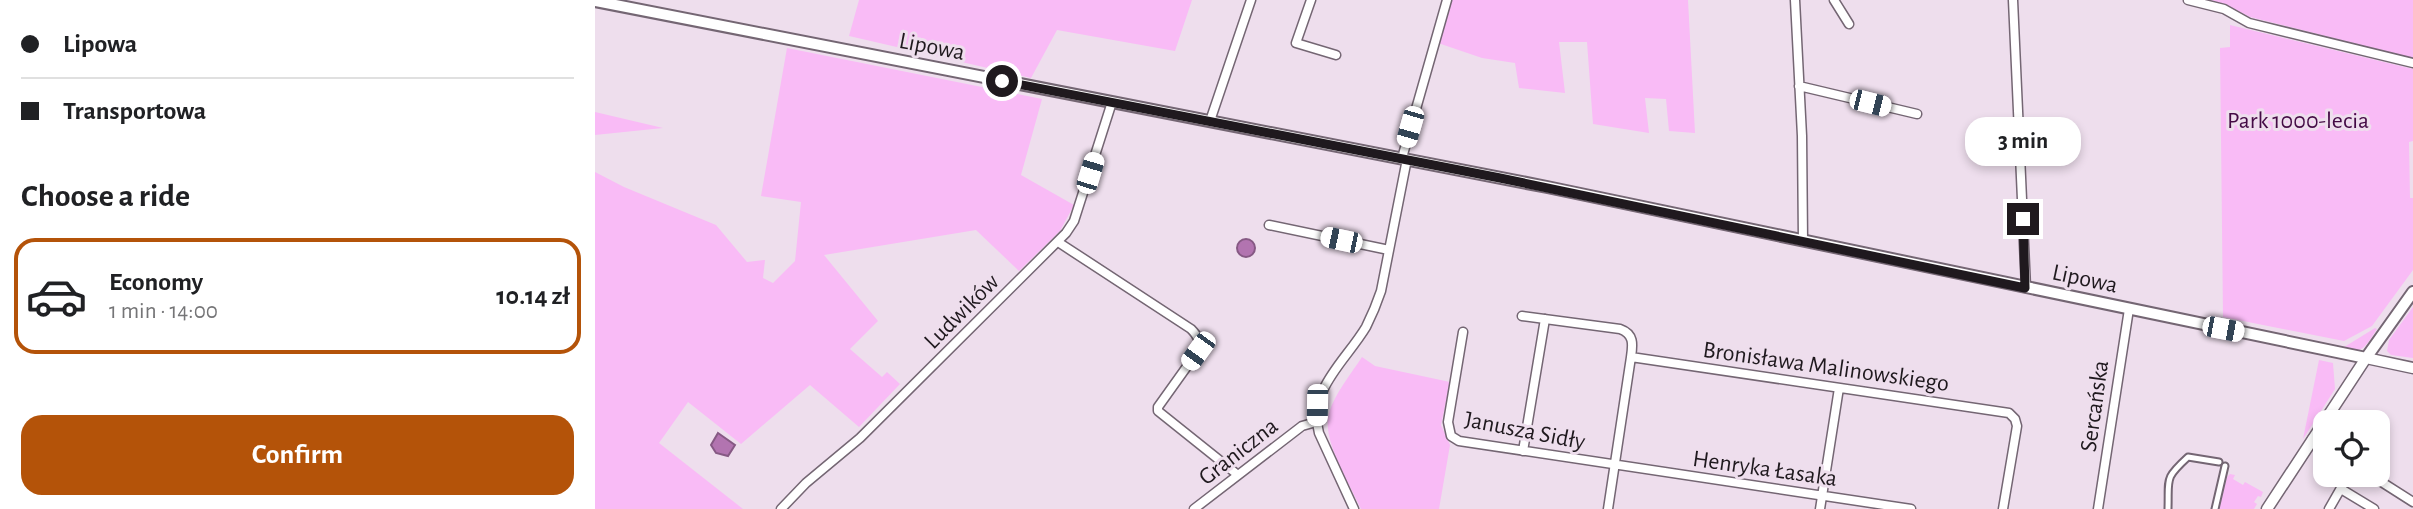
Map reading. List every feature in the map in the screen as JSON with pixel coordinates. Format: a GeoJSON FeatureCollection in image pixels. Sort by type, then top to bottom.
{"type":"FeatureCollection","features":[{"type":"Feature","properties":{"kind":"main road","name":"Lipowa"},"geometry":{"type":"LineString","coordinates":[[595,1],[1404,159],[2366,358]]}},
{"type":"Feature","properties":{"kind":"main road"},"geometry":{"type":"LineString","coordinates":[[2366,358],[2413,292]]}},
{"type":"Feature","properties":{"kind":"street"},"geometry":{"type":"LineString","coordinates":[[1210,121],[1251,0]]}},
{"type":"Feature","properties":{"kind":"street"},"geometry":{"type":"LineString","coordinates":[[1311,0],[1297,43],[1336,55]]}},
{"type":"Feature","properties":{"kind":"street","name":"Graniczna"},"geometry":{"type":"LineString","coordinates":[[1194,509],[1302,426],[1316,422],[1320,393],[1365,327],[1376,306],[1389,250],[1404,159],[1447,0]]}},
{"type":"Feature","properties":{"kind":"street"},"geometry":{"type":"LineString","coordinates":[[1795,0],[1800,86],[1803,241]]}},
{"type":"Feature","properties":{"kind":"street"},"geometry":{"type":"LineString","coordinates":[[1834,0],[1849,24]]}},
{"type":"Feature","properties":{"kind":"street"},"geometry":{"type":"LineString","coordinates":[[2013,0],[2025,288]]}},
{"type":"Feature","properties":{"kind":"street"},"geometry":{"type":"LineString","coordinates":[[2188,0],[2224,9],[2249,23],[2413,64]]}},
{"type":"Feature","properties":{"kind":"street"},"geometry":{"type":"LineString","coordinates":[[1800,86],[1917,114]]}},
{"type":"Feature","properties":{"kind":"street","name":"Ludwików"},"geometry":{"type":"LineString","coordinates":[[781,509],[806,483],[860,438],[1058,242],[1074,221],[1112,102]]}},
{"type":"Feature","properties":{"kind":"street"},"geometry":{"type":"LineString","coordinates":[[1269,225],[1389,250]]}},
{"type":"Feature","properties":{"kind":"street"},"geometry":{"type":"LineString","coordinates":[[1058,242],[1191,329],[1196,335],[1200,344],[1198,351],[1158,407],[1158,411],[1238,475]]}},
{"type":"Feature","properties":{"kind":"street","name":"Sercańska"},"geometry":{"type":"LineString","coordinates":[[2098,509],[2129,309]]}},
{"type":"Feature","properties":{"kind":"street"},"geometry":{"type":"LineString","coordinates":[[1522,316],[1620,330],[1629,334],[1632,357],[1608,509]]}},
{"type":"Feature","properties":{"kind":"street"},"geometry":{"type":"LineString","coordinates":[[1523,451],[1545,319]]}},
{"type":"Feature","properties":{"kind":"street","name":"Janusza Sidły"},"geometry":{"type":"LineString","coordinates":[[1463,332],[1448,432],[1459,441],[1613,465]]}},
{"type":"Feature","properties":{"kind":"street","name":"Bronisława Malinowskiego"},"geometry":{"type":"LineString","coordinates":[[1632,357],[2006,412],[2014,417],[2017,429],[2003,509]]}},
{"type":"Feature","properties":{"kind":"street"},"geometry":{"type":"LineString","coordinates":[[2267,509],[2366,358]]}},
{"type":"Feature","properties":{"kind":"street","name":"Lipowa"},"geometry":{"type":"LineString","coordinates":[[2366,358],[2413,368]]}},
{"type":"Feature","properties":{"kind":"street"},"geometry":{"type":"LineString","coordinates":[[1820,509],[1839,388]]}},
{"type":"Feature","properties":{"kind":"street"},"geometry":{"type":"LineString","coordinates":[[1316,422],[1354,509]]}},
{"type":"Feature","properties":{"kind":"street"},"geometry":{"type":"LineString","coordinates":[[2168,509],[2170,473],[2188,457],[2222,464],[2215,509]]}},
{"type":"Feature","properties":{"kind":"street","name":"Henryka Łasaka"},"geometry":{"type":"LineString","coordinates":[[1613,465],[1911,509]]}},
{"type":"Feature","properties":{"kind":"street"},"geometry":{"type":"LineString","coordinates":[[2389,487],[2413,502]]}},
{"type":"Feature","properties":{"kind":"street"},"geometry":{"type":"LineString","coordinates":[[2329,509],[2341,489],[2374,509]]}},
{"type":"Feature","properties":{"kind":"green space"},"geometry":{"type":"Polygon","coordinates":[[[859,0],[1192,0],[1175,51],[1057,30],[1031,78],[849,36],[859,0]]]}},
{"type":"Feature","properties":{"kind":"green space"},"geometry":{"type":"Polygon","coordinates":[[[1451,0],[1688,0],[1695,133],[1669,131],[1666,99],[1645,98],[1649,133],[1593,124],[1587,42],[1559,42],[1565,93],[1519,88],[1515,63],[1482,58],[1438,43],[1451,0]]]}},
{"type":"Feature","properties":{"kind":"green space"},"geometry":{"type":"Polygon","coordinates":[[[2210,0],[2413,0],[2413,58],[2250,17],[2225,4],[2210,0]]]}},
{"type":"Feature","properties":{"kind":"green space","name":"Park 1000-lecia"},"geometry":{"type":"Polygon","coordinates":[[[2230,25],[2413,69],[2413,141],[2409,142],[2410,198],[2413,198],[2413,270],[2372,326],[2344,341],[2223,317],[2220,48],[2230,47],[2230,25]]]}},
{"type":"Feature","properties":{"kind":"green space"},"geometry":{"type":"Polygon","coordinates":[[[787,48],[1042,99],[1021,175],[1074,205],[1060,231],[1019,271],[976,230],[824,255],[878,321],[850,349],[882,377],[887,372],[900,384],[859,427],[810,385],[741,444],[688,402],[659,443],[743,509],[595,509],[595,172],[624,187],[716,225],[747,262],[765,260],[763,278],[773,283],[795,261],[801,202],[761,196],[787,48]]]}},
{"type":"Feature","properties":{"kind":"green space"},"geometry":{"type":"Polygon","coordinates":[[[595,112],[663,128],[595,135],[595,112]]]}},
{"type":"Feature","properties":{"kind":"green space"},"geometry":{"type":"Polygon","coordinates":[[[2413,307],[2413,358],[2391,355],[2387,351],[2389,340],[2413,307]]]}},
{"type":"Feature","properties":{"kind":"green space"},"geometry":{"type":"Polygon","coordinates":[[[2377,329],[2363,348],[2355,351],[2341,349],[2377,329]]]}},
{"type":"Feature","properties":{"kind":"green space"},"geometry":{"type":"Polygon","coordinates":[[[1362,357],[1375,366],[1450,382],[1441,425],[1450,445],[1439,509],[1361,509],[1338,462],[1328,424],[1335,398],[1362,357]]]}},
{"type":"Feature","properties":{"kind":"green space"},"geometry":{"type":"Polygon","coordinates":[[[2319,360],[2333,363],[2335,389],[2322,410],[2313,410],[2313,423],[2303,439],[2319,360]]]}},
{"type":"Feature","properties":{"kind":"green space"},"geometry":{"type":"Polygon","coordinates":[[[2230,474],[2235,475],[2233,479],[2243,485],[2245,482],[2263,492],[2254,502],[2257,504],[2254,509],[2219,509],[2230,474]]]}},
{"type":"Feature","properties":{"kind":"shaded area"},"geometry":{"type":"Polygon","coordinates":[[[1246,239],[1252,242],[1255,248],[1252,254],[1246,257],[1240,254],[1237,248],[1240,242],[1246,239]]]}},
{"type":"Feature","properties":{"kind":"shaded area"},"geometry":{"type":"Polygon","coordinates":[[[718,433],[735,445],[728,456],[716,453],[711,445],[718,433]]]}},
{"type":"Feature","properties":{"kind":"route"},"geometry":{"type":"LineString","coordinates":[[1002,81],[1500,178],[2025,288],[2023,219]]}}]}
